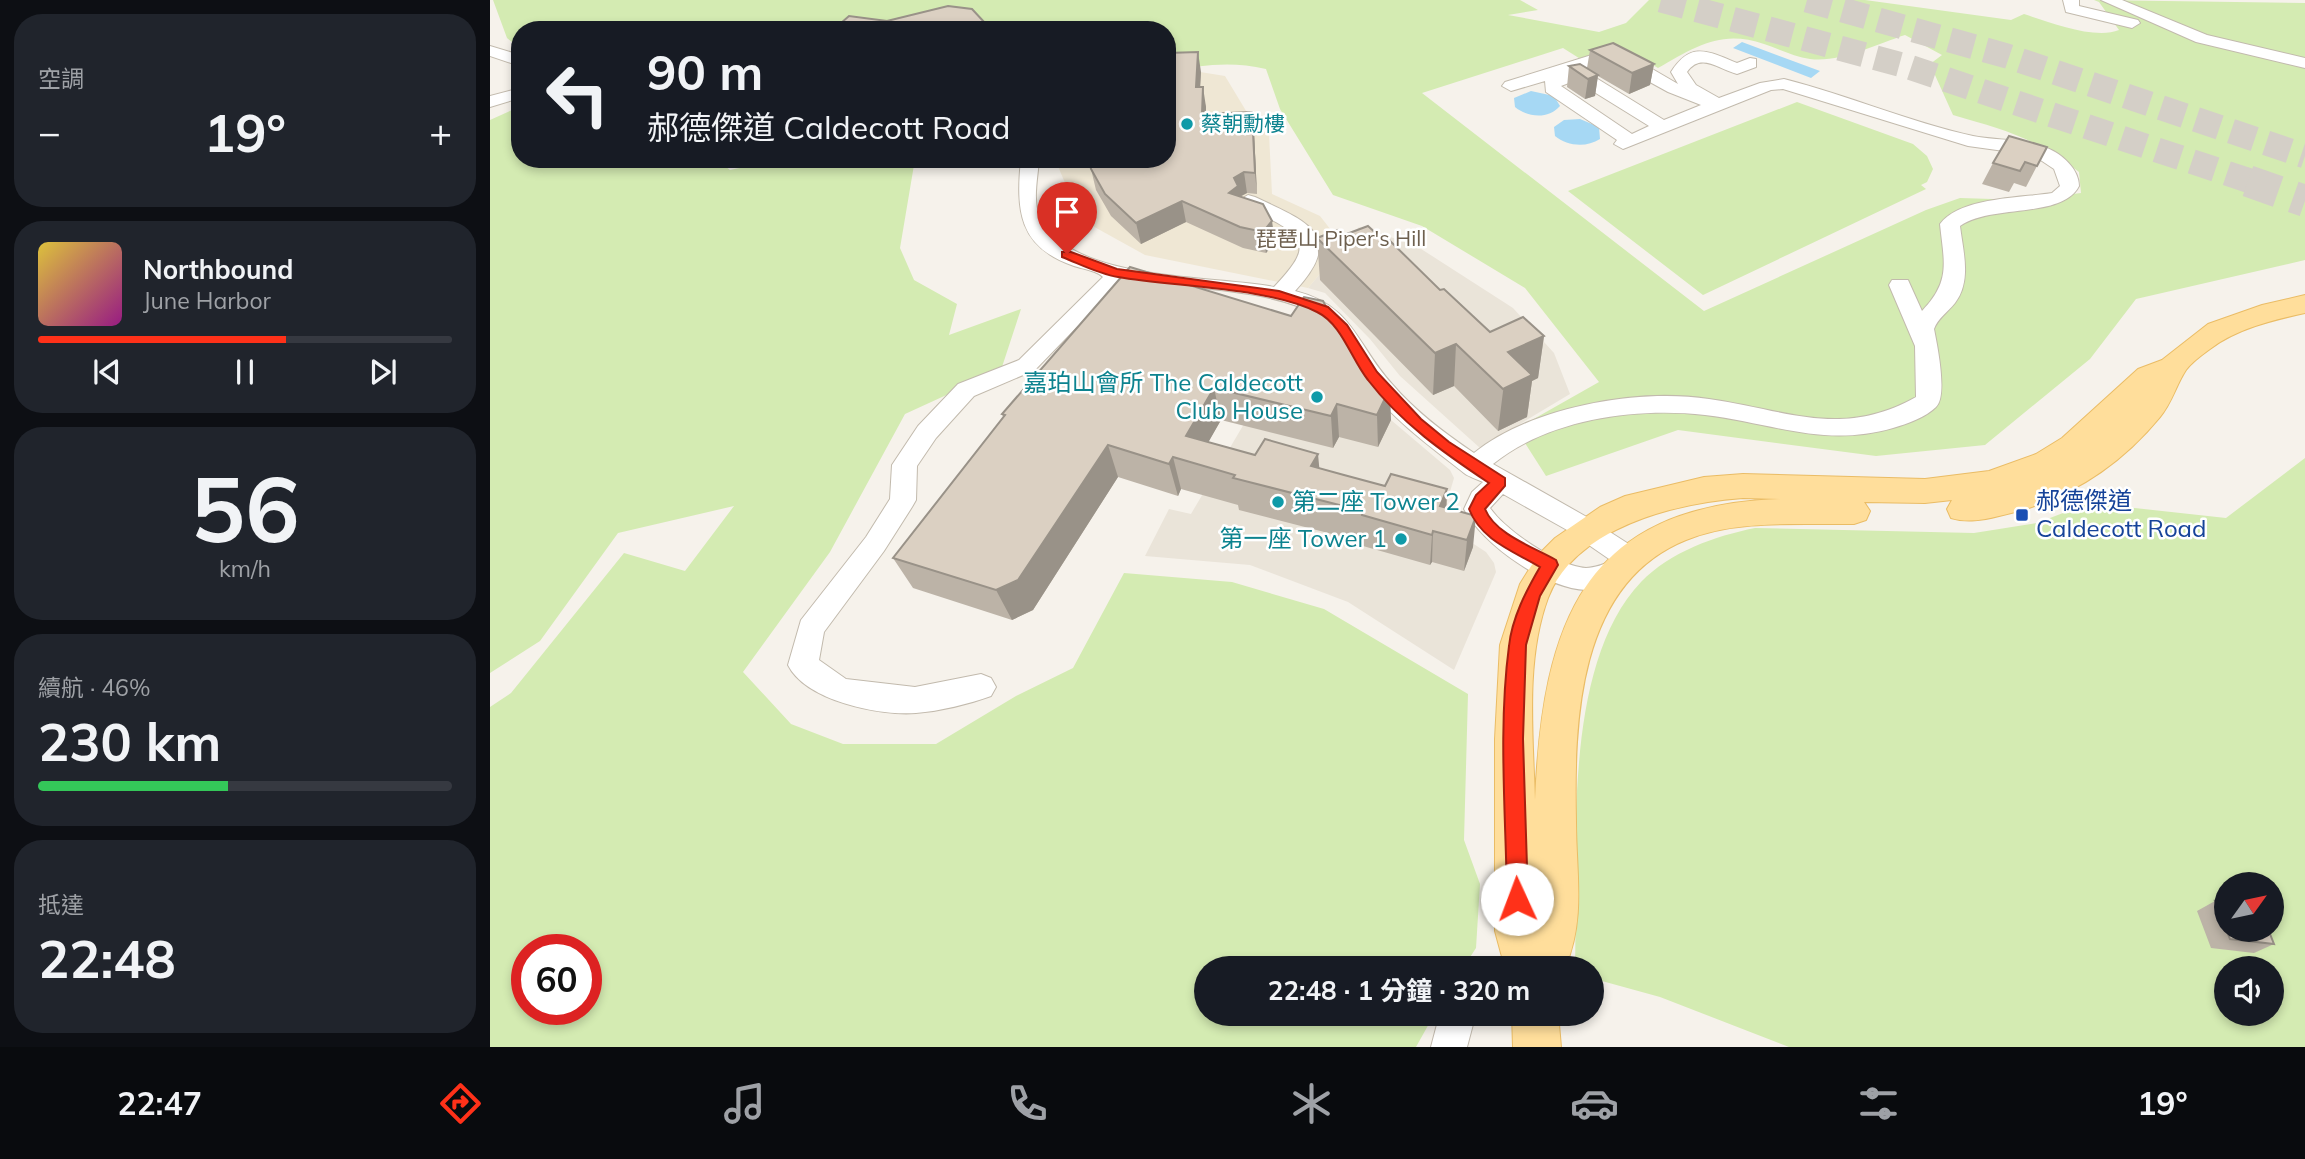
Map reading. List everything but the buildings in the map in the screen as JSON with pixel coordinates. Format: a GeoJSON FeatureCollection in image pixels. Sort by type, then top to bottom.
{"type":"FeatureCollection","features":[{"type":"Feature","properties":{"kind":"main road"},"geometry":{"type":"LineString","coordinates":[[1524,956],[1517,931],[1514,686],[1523,618],[1532,594],[1550,565],[1588,531],[1637,506],[1704,489],[1743,486],[1925,491],[1992,483],[2047,462],[2073,446],[2148,376],[2172,367],[2200,342],[2218,331],[2272,310],[2305,304]]}},
{"type":"Feature","properties":{"kind":"main road"},"geometry":{"type":"LineString","coordinates":[[1546,956],[1554,939],[1557,758],[1564,684],[1584,617],[1598,590],[1620,565],[1681,528],[1730,516],[1986,507],[2042,493],[2082,472],[2118,442],[2168,386],[2172,367]]}},
{"type":"Feature","properties":{"kind":"main road"},"geometry":{"type":"LineString","coordinates":[[1536,1026],[1537,1047]]}},
{"type":"Feature","properties":{"kind":"street"},"geometry":{"type":"LineString","coordinates":[[2071,0],[2071,9],[2305,63]]}},
{"type":"Feature","properties":{"kind":"street"},"geometry":{"type":"LineString","coordinates":[[2109,0],[2202,39]]}},
{"type":"Feature","properties":{"kind":"street"},"geometry":{"type":"LineString","coordinates":[[490,51],[511,58]]}},
{"type":"Feature","properties":{"kind":"street"},"geometry":{"type":"LineString","coordinates":[[1511,86],[1611,54],[1667,87],[1718,104]]}},
{"type":"Feature","properties":{"kind":"street"},"geometry":{"type":"LineString","coordinates":[[1718,104],[1685,85],[1679,72],[1687,60],[1703,55],[1737,69],[1750,64]]}},
{"type":"Feature","properties":{"kind":"street"},"geometry":{"type":"LineString","coordinates":[[1664,128],[1582,77],[1573,76],[1552,83],[1552,88],[1627,142],[1664,128],[1765,85],[1779,83],[1974,142],[2005,143]]}},
{"type":"Feature","properties":{"kind":"street"},"geometry":{"type":"LineString","coordinates":[[490,102],[511,93]]}},
{"type":"Feature","properties":{"kind":"street"},"geometry":{"type":"LineString","coordinates":[[1857,93],[1930,122],[2035,151],[2055,162],[2069,178],[2067,192],[2048,200],[1968,212],[1950,223],[1955,274],[1947,298],[1927,319],[1923,341]]}},
{"type":"Feature","properties":{"kind":"street"},"geometry":{"type":"LineString","coordinates":[[1584,109],[1616,98]]}},
{"type":"Feature","properties":{"kind":"street"},"geometry":{"type":"LineString","coordinates":[[1030,168],[1028,206],[1034,228],[1048,242],[1067,254],[1115,272],[1279,295],[1310,303],[1334,318],[1372,376],[1392,399],[1444,446],[1473,467],[1500,482],[1588,531],[1620,565],[1586,579],[1571,576],[1495,533],[1482,521],[1477,509],[1481,499],[1500,482]]}},
{"type":"Feature","properties":{"kind":"street"},"geometry":{"type":"LineString","coordinates":[[1248,201],[1296,227],[1309,239],[1310,254],[1307,262],[1279,295]]}},
{"type":"Feature","properties":{"kind":"street"},"geometry":{"type":"LineString","coordinates":[[981,687],[915,700],[840,691],[803,665],[811,628],[875,544],[903,499],[905,465],[927,432],[966,390],[1027,365],[1113,279],[1115,272]]}},
{"type":"Feature","properties":{"kind":"street"},"geometry":{"type":"LineString","coordinates":[[1473,467],[1501,445],[1521,436],[1572,419],[1638,404],[1714,408],[1826,430],[1846,431],[1882,425],[1913,412],[1928,401],[1929,363],[1900,285]]}},
{"type":"Feature","properties":{"kind":"shaded area"},"geometry":{"type":"Polygon","coordinates":[[[1200,72],[1225,76],[1257,129],[1269,134],[1272,194],[1320,216],[1338,239],[1336,255],[1308,288],[1145,255],[1080,219],[1059,168],[1176,168],[1176,135],[1200,72]]]}},
{"type":"Feature","properties":{"kind":"shaded area"},"geometry":{"type":"Polygon","coordinates":[[[1359,227],[1415,245],[1513,308],[1554,353],[1570,394],[1480,448],[1400,376],[1370,339],[1325,293],[1308,288],[1359,227]]]}},
{"type":"Feature","properties":{"kind":"shaded area"},"geometry":{"type":"Polygon","coordinates":[[[1305,320],[1391,420],[1450,470],[1454,478],[1447,502],[1449,514],[1463,537],[1486,552],[1494,563],[1496,572],[1454,670],[1348,602],[1250,565],[1145,556],[1169,509],[1191,514],[1305,320]]]}},
{"type":"Feature","properties":{"kind":"green space"},"geometry":{"type":"Polygon","coordinates":[[[493,0],[1520,0],[1538,10],[1508,15],[1599,32],[1626,23],[1649,0],[1865,0],[2011,20],[2024,14],[2072,29],[2097,33],[2119,30],[2099,2],[2094,0],[2305,3],[2305,260],[2136,299],[2090,359],[1985,445],[1876,456],[1678,430],[1546,476],[1516,429],[1599,382],[1525,288],[1422,226],[1333,195],[1280,109],[1266,69],[1216,65],[1176,70],[1176,21],[511,21],[511,41],[507,38],[493,0]],[[1905,35],[1846,56],[1822,59],[1799,57],[1764,44],[1734,38],[1696,47],[1658,68],[1622,47],[1582,60],[1563,48],[1422,93],[1704,311],[1926,210],[1960,198],[2025,200],[2081,193],[2079,172],[2063,160],[2034,143],[1953,115],[1930,64],[1942,55],[1905,35]]]}},
{"type":"Feature","properties":{"kind":"green space"},"geometry":{"type":"Polygon","coordinates":[[[1797,102],[1913,144],[1927,156],[1933,169],[1927,182],[1921,185],[1926,189],[1703,295],[1568,191],[1797,102]]]}},
{"type":"Feature","properties":{"kind":"green space"},"geometry":{"type":"Polygon","coordinates":[[[511,110],[511,168],[913,168],[900,248],[914,280],[957,304],[949,335],[1021,309],[1001,370],[905,414],[830,552],[743,672],[791,724],[843,744],[936,744],[1016,696],[1073,668],[1124,573],[1232,582],[1324,609],[1468,694],[1464,840],[1480,884],[1476,948],[1471,956],[1194,956],[1194,1026],[1428,1026],[1416,1047],[490,1047],[490,707],[511,693],[624,553],[685,571],[734,506],[618,533],[540,641],[490,673],[490,120],[511,110]]]}},
{"type":"Feature","properties":{"kind":"green space"},"geometry":{"type":"Polygon","coordinates":[[[2305,458],[2305,1047],[1789,1047],[1660,997],[1604,982],[1604,956],[1575,956],[1576,820],[1585,712],[1597,663],[1615,618],[1641,582],[1653,571],[1694,547],[1755,528],[1974,533],[2037,523],[2089,503],[2226,518],[2305,458]]]}},
{"type":"Feature","properties":{"kind":"water"},"geometry":{"type":"Polygon","coordinates":[[[1742,42],[1820,71],[1811,78],[1733,48],[1742,42]]]}},
{"type":"Feature","properties":{"kind":"water"},"geometry":{"type":"Polygon","coordinates":[[[1531,91],[1554,96],[1560,106],[1550,113],[1538,116],[1515,107],[1514,98],[1531,91]]]}},
{"type":"Feature","properties":{"kind":"water"},"geometry":{"type":"Polygon","coordinates":[[[1580,119],[1599,127],[1600,139],[1577,145],[1555,136],[1554,127],[1564,120],[1580,119]]]}},
{"type":"Feature","properties":{"kind":"tunnel"},"geometry":{"type":"LineString","coordinates":[[1661,0],[1906,66],[2253,182]]}},
{"type":"Feature","properties":{"kind":"tunnel"},"geometry":{"type":"LineString","coordinates":[[1807,0],[2007,56],[2305,156]]}},
{"type":"Feature","properties":{"kind":"tunnel"},"geometry":{"type":"LineString","coordinates":[[2248,181],[2305,201]]}},
{"type":"Feature","properties":{"kind":"place","name":"蔡朝勳樓"},"geometry":{"type":"Point","coordinates":[1187,124]}},
{"type":"Feature","properties":{"kind":"place","name":"嘉珀山會所 The Caldecott Club House"},"geometry":{"type":"Point","coordinates":[1317,397]}},
{"type":"Feature","properties":{"kind":"place","name":"第二座 Tower 2"},"geometry":{"type":"Point","coordinates":[1278,502]}},
{"type":"Feature","properties":{"kind":"place","name":"郝德傑道 Caldecott Road"},"geometry":{"type":"Point","coordinates":[2022,515]}},
{"type":"Feature","properties":{"kind":"place","name":"第一座 Tower 1"},"geometry":{"type":"Point","coordinates":[1401,539]}},
{"type":"Feature","properties":{"kind":"district","name":"琵琶山 Piper's Hill"},"geometry":{"type":"Point","coordinates":[1341,239]}},
{"type":"Feature","properties":{"kind":"route"},"geometry":{"type":"LineString","coordinates":[[1067,254],[1115,272],[1279,295],[1310,303],[1324,310],[1342,328],[1372,376],[1416,423],[1473,467],[1500,482],[1481,499],[1477,509],[1482,521],[1515,546],[1550,565],[1532,594],[1523,618],[1518,645],[1514,686],[1517,899]]}}]}
